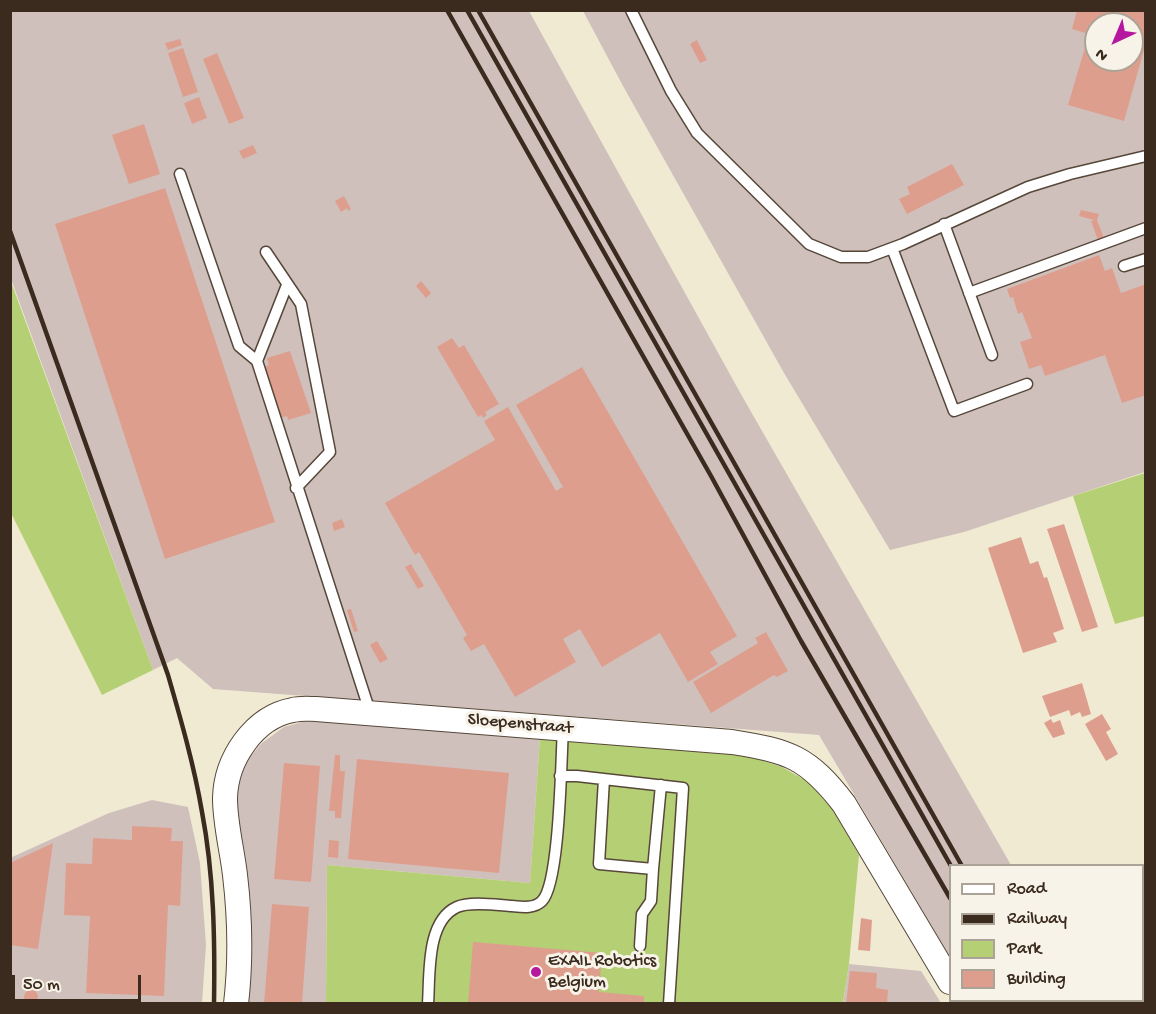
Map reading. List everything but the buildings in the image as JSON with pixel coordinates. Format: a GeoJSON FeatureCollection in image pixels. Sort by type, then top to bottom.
{"type":"FeatureCollection","features":[{"type":"Feature","properties":{"kind":"street","name":"Sloepenstraat"},"geometry":{"type":"LineString","coordinates":[[236,1004],[238,919],[225,796],[232,765],[243,744],[254,730],[272,718],[292,710],[316,709],[732,742],[765,747],[787,754],[809,765],[827,781],[844,804],[949,979]]}},
{"type":"Feature","properties":{"kind":"lane"},"geometry":{"type":"LineString","coordinates":[[631,10],[671,91],[697,133],[809,244],[841,257],[868,257],[1028,187],[1146,156]]}},
{"type":"Feature","properties":{"kind":"lane"},"geometry":{"type":"LineString","coordinates":[[180,174],[239,346],[256,362],[370,712]]}},
{"type":"Feature","properties":{"kind":"lane"},"geometry":{"type":"LineString","coordinates":[[944,224],[992,356]]}},
{"type":"Feature","properties":{"kind":"lane"},"geometry":{"type":"LineString","coordinates":[[969,293],[1146,228]]}},
{"type":"Feature","properties":{"kind":"lane"},"geometry":{"type":"LineString","coordinates":[[892,248],[954,411],[1027,384]]}},
{"type":"Feature","properties":{"kind":"lane"},"geometry":{"type":"LineString","coordinates":[[266,252],[301,304],[330,452],[296,488]]}},
{"type":"Feature","properties":{"kind":"lane"},"geometry":{"type":"LineString","coordinates":[[1124,266],[1146,259]]}},
{"type":"Feature","properties":{"kind":"lane"},"geometry":{"type":"LineString","coordinates":[[256,362],[287,285]]}},
{"type":"Feature","properties":{"kind":"lane"},"geometry":{"type":"LineString","coordinates":[[428,1004],[434,936],[440,920],[457,906],[484,904],[530,907],[543,901],[556,863],[563,728]]}},
{"type":"Feature","properties":{"kind":"lane"},"geometry":{"type":"LineString","coordinates":[[560,776],[683,788],[669,1004]]}},
{"type":"Feature","properties":{"kind":"lane"},"geometry":{"type":"LineString","coordinates":[[604,779],[599,864],[653,869]]}},
{"type":"Feature","properties":{"kind":"lane"},"geometry":{"type":"LineString","coordinates":[[640,946],[642,914],[651,901],[661,785]]}},
{"type":"Feature","properties":{"kind":"shaded area"},"geometry":{"type":"Polygon","coordinates":[[[11,11],[529,11],[742,396],[1010,864],[949,864],[949,955],[819,735],[213,689],[177,658],[153,670],[11,279],[11,11]]]}},
{"type":"Feature","properties":{"kind":"shaded area"},"geometry":{"type":"Polygon","coordinates":[[[583,11],[1145,11],[1145,472],[964,532],[890,550],[784,373],[583,11]]]}},
{"type":"Feature","properties":{"kind":"shaded area"},"geometry":{"type":"Polygon","coordinates":[[[309,720],[540,737],[530,883],[327,865],[326,1003],[241,1003],[235,785],[246,761],[262,743],[284,727],[309,720]]]}},
{"type":"Feature","properties":{"kind":"shaded area"},"geometry":{"type":"Polygon","coordinates":[[[152,800],[188,807],[200,863],[206,945],[202,1003],[11,1003],[10,858],[109,813],[152,800]]]}},
{"type":"Feature","properties":{"kind":"shaded area"},"geometry":{"type":"Polygon","coordinates":[[[849,964],[921,971],[941,1003],[843,1004],[849,964]]]}},
{"type":"Feature","properties":{"kind":"shaded area"},"geometry":{"type":"Polygon","coordinates":[[[977,1002],[1089,1003],[978,1004],[977,1002]]]}},
{"type":"Feature","properties":{"kind":"green space"},"geometry":{"type":"Polygon","coordinates":[[[10,279],[153,670],[102,695],[11,513],[10,279]]]}},
{"type":"Feature","properties":{"kind":"green space"},"geometry":{"type":"Polygon","coordinates":[[[1145,473],[1145,616],[1115,624],[1073,496],[1145,473]]]}},
{"type":"Feature","properties":{"kind":"green space"},"geometry":{"type":"Polygon","coordinates":[[[540,737],[752,757],[782,767],[810,783],[832,806],[859,855],[843,1003],[326,1004],[327,865],[530,883],[540,737]]]}},
{"type":"Feature","properties":{"kind":"railway"},"geometry":{"type":"LineString","coordinates":[[447,10],[711,476],[801,641],[949,896]]}},
{"type":"Feature","properties":{"kind":"railway"},"geometry":{"type":"LineString","coordinates":[[467,10],[950,864]]}},
{"type":"Feature","properties":{"kind":"railway"},"geometry":{"type":"LineString","coordinates":[[478,10],[961,864]]}},
{"type":"Feature","properties":{"kind":"railway"},"geometry":{"type":"LineString","coordinates":[[10,231],[168,675],[187,743],[199,794],[209,860],[214,932],[214,1004]]}},
{"type":"Feature","properties":{"kind":"place","name":"EXAIL Robotics Belgium"},"geometry":{"type":"Point","coordinates":[536,972]}}]}
